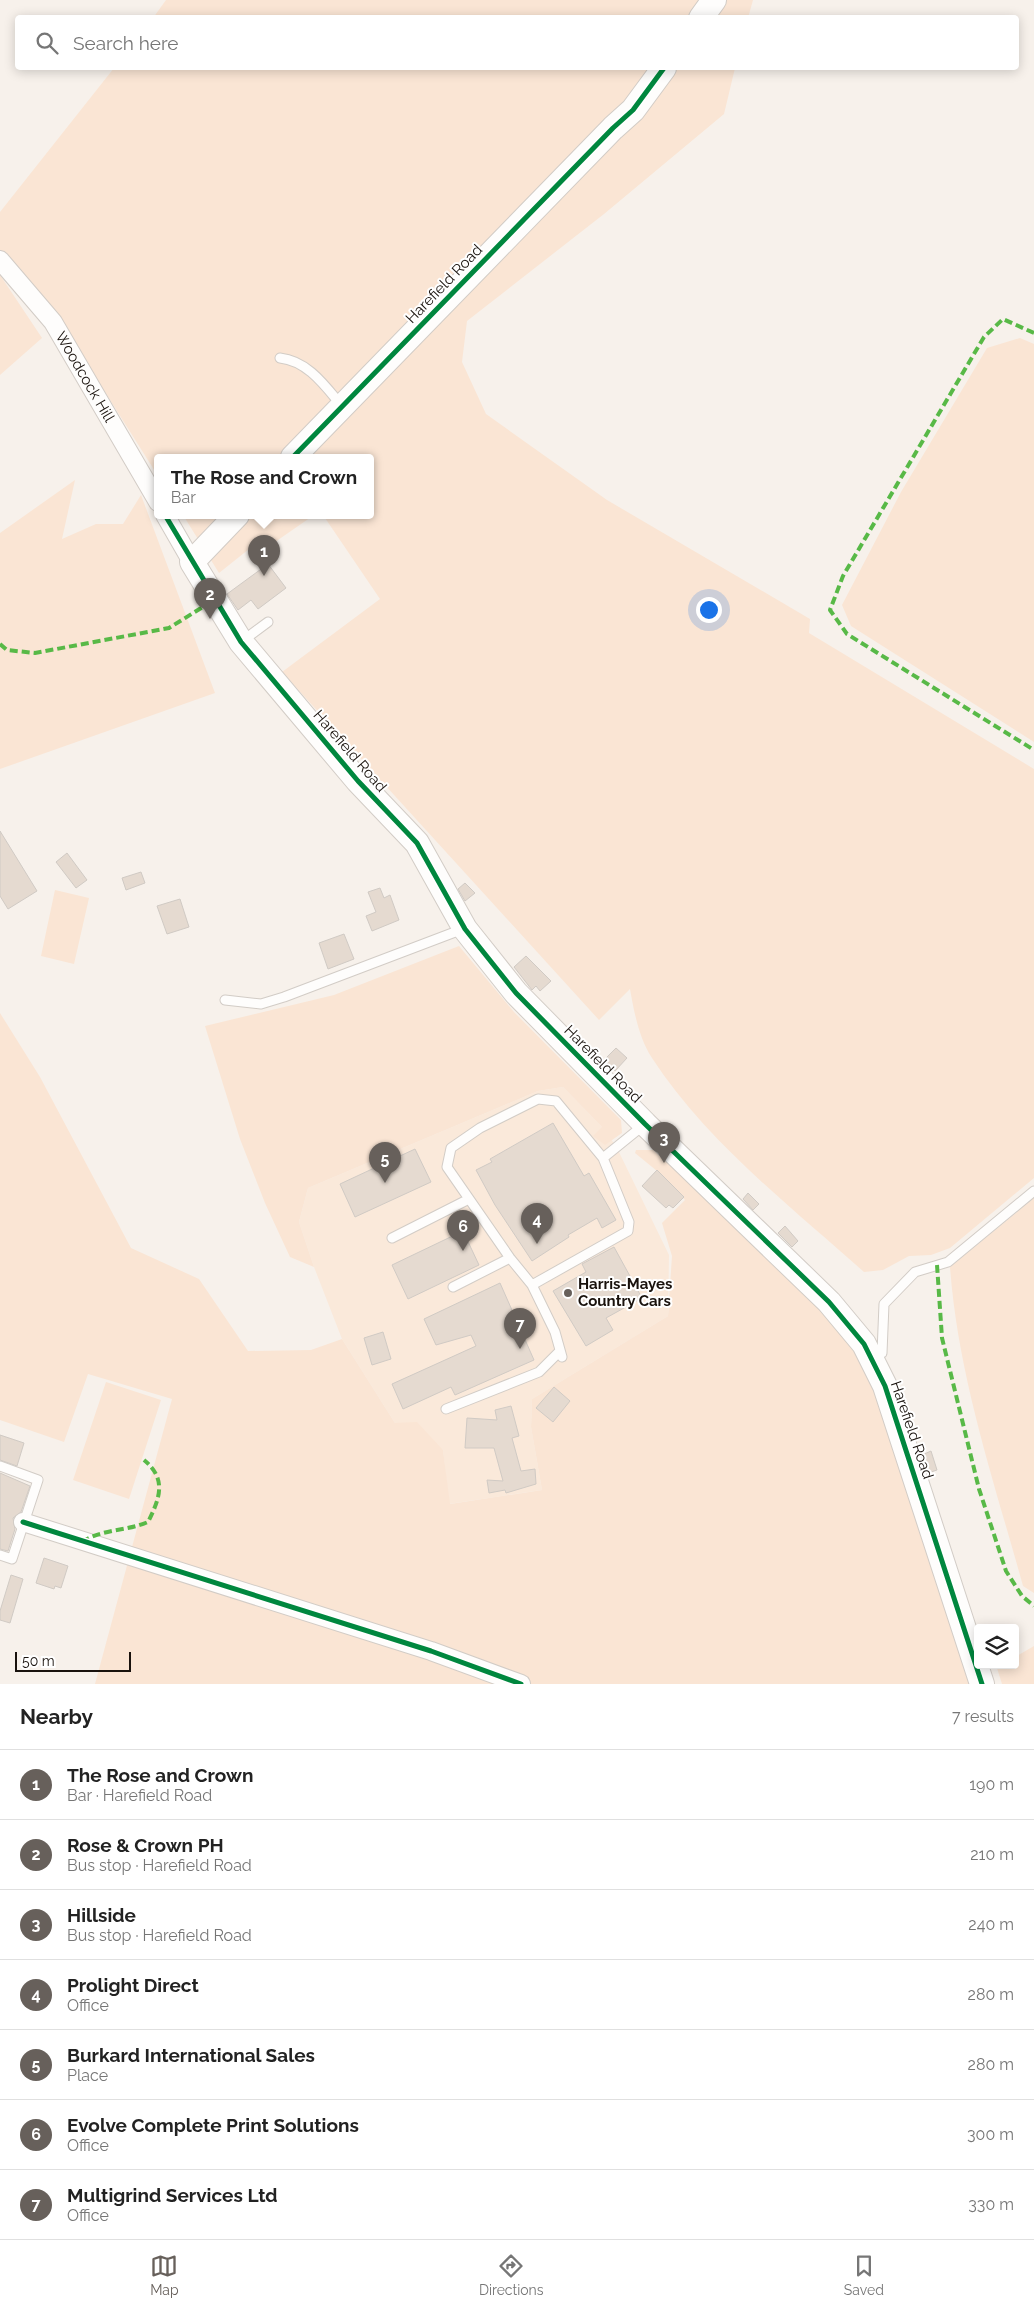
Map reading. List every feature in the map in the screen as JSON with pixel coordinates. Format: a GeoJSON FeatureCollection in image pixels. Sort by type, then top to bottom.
{"type":"FeatureCollection","features":[{"type":"Feature","properties":{"kind":"street"},"geometry":{"type":"LineString","coordinates":[[703,15],[714,0]]}},
{"type":"Feature","properties":{"kind":"street","name":"Harefield Road"},"geometry":{"type":"LineString","coordinates":[[296,454],[613,128],[633,110],[663,70]]}},
{"type":"Feature","properties":{"kind":"street","name":"Woodcock Hill"},"geometry":{"type":"LineString","coordinates":[[0,260],[53,322],[154,495]]}},
{"type":"Feature","properties":{"kind":"street"},"geometry":{"type":"LineString","coordinates":[[167,519],[192,562],[233,519]]}},
{"type":"Feature","properties":{"kind":"street","name":"Harefield Road"},"geometry":{"type":"LineString","coordinates":[[192,562],[240,642],[358,781],[417,843],[465,929],[516,993],[645,1124],[829,1302],[864,1344],[885,1386],[982,1684]]}},
{"type":"Feature","properties":{"kind":"street"},"geometry":{"type":"LineString","coordinates":[[23,1522],[431,1651],[521,1684]]}},
{"type":"Feature","properties":{"kind":"lane"},"geometry":{"type":"LineString","coordinates":[[280,358],[291,359],[300,363],[324,385],[342,406]]}},
{"type":"Feature","properties":{"kind":"lane"},"geometry":{"type":"LineString","coordinates":[[240,642],[268,622]]}},
{"type":"Feature","properties":{"kind":"lane"},"geometry":{"type":"LineString","coordinates":[[225,1000],[261,1004],[465,929]]}},
{"type":"Feature","properties":{"kind":"lane"},"geometry":{"type":"LineString","coordinates":[[446,1408],[539,1372],[560,1354],[555,1332],[532,1285],[510,1258],[446,1167],[451,1148],[480,1128],[538,1099],[556,1101],[603,1158],[628,1222],[628,1231],[532,1285]]}},
{"type":"Feature","properties":{"kind":"lane"},"geometry":{"type":"LineString","coordinates":[[603,1158],[645,1124]]}},
{"type":"Feature","properties":{"kind":"lane"},"geometry":{"type":"LineString","coordinates":[[870,1359],[882,1353],[884,1304],[893,1293],[916,1272],[948,1262],[1034,1191]]}},
{"type":"Feature","properties":{"kind":"lane"},"geometry":{"type":"LineString","coordinates":[[392,1238],[469,1199]]}},
{"type":"Feature","properties":{"kind":"lane"},"geometry":{"type":"LineString","coordinates":[[453,1287],[510,1258]]}},
{"type":"Feature","properties":{"kind":"lane"},"geometry":{"type":"LineString","coordinates":[[0,1466],[38,1480],[12,1559],[0,1555]]}},
{"type":"Feature","properties":{"kind":"shaded area"},"geometry":{"type":"Polygon","coordinates":[[[166,0],[753,0],[749,15],[155,15],[166,0]]]}},
{"type":"Feature","properties":{"kind":"shaded area"},"geometry":{"type":"Polygon","coordinates":[[[112,70],[735,70],[724,114],[604,214],[467,321],[462,362],[486,414],[607,500],[810,619],[809,633],[1034,769],[1034,1178],[950,1248],[931,1255],[909,1256],[883,1270],[864,1272],[723,1145],[673,1088],[647,1050],[635,1016],[630,989],[599,1020],[282,672],[380,599],[326,519],[374,519],[374,454],[154,454],[154,470],[62,324],[0,250],[0,212],[112,70]]]}},
{"type":"Feature","properties":{"kind":"shaded area"},"geometry":{"type":"Polygon","coordinates":[[[0,275],[42,338],[0,375],[0,275]]]}},
{"type":"Feature","properties":{"kind":"shaded area"},"geometry":{"type":"Polygon","coordinates":[[[1020,338],[1034,344],[1034,742],[851,626],[842,605],[901,492],[987,348],[1020,338]]]}},
{"type":"Feature","properties":{"kind":"shaded area"},"geometry":{"type":"Polygon","coordinates":[[[75,480],[62,539],[96,524],[123,524],[141,495],[215,693],[0,769],[0,533],[75,480]]]}},
{"type":"Feature","properties":{"kind":"shaded area"},"geometry":{"type":"Polygon","coordinates":[[[185,519],[308,519],[265,549],[259,541],[219,573],[185,519]]]}},
{"type":"Feature","properties":{"kind":"shaded area"},"geometry":{"type":"Polygon","coordinates":[[[55,890],[89,898],[74,964],[41,956],[55,890]]]}},
{"type":"Feature","properties":{"kind":"shaded area"},"geometry":{"type":"Polygon","coordinates":[[[459,946],[514,1012],[621,1120],[622,1133],[605,1145],[593,1136],[602,1127],[563,1087],[538,1091],[308,1188],[299,1222],[314,1267],[290,1257],[265,1203],[240,1139],[205,1026],[334,995],[459,946]]]}},
{"type":"Feature","properties":{"kind":"shaded area"},"geometry":{"type":"Polygon","coordinates":[[[0,1013],[40,1077],[131,1248],[199,1279],[248,1351],[311,1350],[342,1339],[395,1423],[417,1422],[443,1450],[450,1504],[542,1490],[531,1427],[532,1399],[668,1316],[672,1256],[662,1223],[685,1200],[657,1171],[635,1153],[636,1150],[659,1150],[832,1317],[875,1381],[971,1684],[95,1684],[172,1399],[88,1374],[64,1442],[0,1420],[0,1013]]]}},
{"type":"Feature","properties":{"kind":"shaded area"},"geometry":{"type":"Polygon","coordinates":[[[563,1087],[606,1131],[618,1150],[669,1255],[668,1316],[532,1399],[531,1427],[542,1490],[449,1504],[443,1450],[395,1423],[342,1339],[299,1222],[308,1188],[538,1091],[563,1087]]]}},
{"type":"Feature","properties":{"kind":"shaded area"},"geometry":{"type":"Polygon","coordinates":[[[1034,1198],[1034,1593],[1023,1586],[989,1468],[961,1348],[954,1308],[950,1267],[1034,1198]]]}},
{"type":"Feature","properties":{"kind":"shaded area"},"geometry":{"type":"Polygon","coordinates":[[[106,1382],[161,1400],[129,1499],[73,1480],[106,1382]]]}},
{"type":"Feature","properties":{"kind":"shaded area"},"geometry":{"type":"Polygon","coordinates":[[[1034,1646],[1034,1684],[1002,1684],[997,1669],[1019,1669],[1019,1655],[1034,1646]]]}},
{"type":"Feature","properties":{"kind":"building"},"geometry":{"type":"Polygon","coordinates":[[[268,564],[286,588],[258,609],[251,600],[238,610],[227,594],[268,564]]]}},
{"type":"Feature","properties":{"kind":"building"},"geometry":{"type":"Polygon","coordinates":[[[0,831],[37,891],[8,909],[0,896],[0,831]]]}},
{"type":"Feature","properties":{"kind":"building"},"geometry":{"type":"Polygon","coordinates":[[[67,853],[87,880],[76,888],[56,862],[67,853]]]}},
{"type":"Feature","properties":{"kind":"building"},"geometry":{"type":"Polygon","coordinates":[[[141,872],[145,883],[126,890],[122,878],[141,872]]]}},
{"type":"Feature","properties":{"kind":"building"},"geometry":{"type":"Polygon","coordinates":[[[465,883],[475,893],[465,901],[458,889],[465,883]]]}},
{"type":"Feature","properties":{"kind":"building"},"geometry":{"type":"Polygon","coordinates":[[[380,888],[384,898],[390,895],[399,920],[372,931],[366,916],[376,912],[368,892],[380,888]]]}},
{"type":"Feature","properties":{"kind":"building"},"geometry":{"type":"Polygon","coordinates":[[[180,899],[189,927],[167,934],[157,906],[180,899]]]}},
{"type":"Feature","properties":{"kind":"building"},"geometry":{"type":"Polygon","coordinates":[[[344,934],[354,959],[328,969],[319,943],[344,934]]]}},
{"type":"Feature","properties":{"kind":"building"},"geometry":{"type":"Polygon","coordinates":[[[526,956],[551,981],[540,991],[536,986],[532,990],[514,967],[526,956]]]}},
{"type":"Feature","properties":{"kind":"building"},"geometry":{"type":"Polygon","coordinates":[[[616,1048],[627,1058],[615,1071],[604,1060],[616,1048]]]}},
{"type":"Feature","properties":{"kind":"building"},"geometry":{"type":"Polygon","coordinates":[[[553,1123],[584,1176],[589,1173],[616,1220],[602,1228],[597,1218],[568,1235],[569,1237],[532,1261],[495,1205],[476,1170],[492,1162],[490,1159],[553,1123]]]}},
{"type":"Feature","properties":{"kind":"building"},"geometry":{"type":"Polygon","coordinates":[[[415,1149],[431,1182],[355,1217],[340,1184],[415,1149]]]}},
{"type":"Feature","properties":{"kind":"building"},"geometry":{"type":"Polygon","coordinates":[[[657,1170],[684,1197],[673,1208],[669,1205],[666,1208],[642,1186],[657,1170]]]}},
{"type":"Feature","properties":{"kind":"building"},"geometry":{"type":"Polygon","coordinates":[[[748,1193],[759,1204],[753,1210],[743,1199],[748,1193]]]}},
{"type":"Feature","properties":{"kind":"building"},"geometry":{"type":"Polygon","coordinates":[[[785,1226],[798,1241],[792,1247],[778,1233],[785,1226]]]}},
{"type":"Feature","properties":{"kind":"building"},"geometry":{"type":"Polygon","coordinates":[[[463,1231],[479,1265],[408,1299],[392,1265],[463,1231]]]}},
{"type":"Feature","properties":{"kind":"building"},"geometry":{"type":"Polygon","coordinates":[[[614,1247],[642,1298],[606,1318],[613,1330],[586,1346],[553,1291],[586,1272],[582,1264],[614,1247]]]}},
{"type":"Feature","properties":{"kind":"building"},"geometry":{"type":"Polygon","coordinates":[[[500,1283],[534,1360],[455,1395],[451,1387],[403,1409],[392,1384],[476,1346],[471,1335],[436,1345],[424,1319],[500,1283]]]}},
{"type":"Feature","properties":{"kind":"building"},"geometry":{"type":"Polygon","coordinates":[[[383,1332],[391,1359],[372,1365],[364,1338],[383,1332]]]}},
{"type":"Feature","properties":{"kind":"building"},"geometry":{"type":"Polygon","coordinates":[[[554,1387],[570,1401],[553,1422],[536,1408],[554,1387]]]}},
{"type":"Feature","properties":{"kind":"building"},"geometry":{"type":"Polygon","coordinates":[[[511,1406],[519,1436],[512,1438],[521,1471],[535,1469],[536,1484],[506,1493],[505,1490],[489,1493],[487,1480],[503,1481],[494,1448],[465,1448],[467,1418],[497,1420],[495,1410],[511,1406]]]}},
{"type":"Feature","properties":{"kind":"building"},"geometry":{"type":"Polygon","coordinates":[[[0,1435],[24,1443],[17,1466],[0,1460],[0,1435]]]}},
{"type":"Feature","properties":{"kind":"building"},"geometry":{"type":"Polygon","coordinates":[[[931,1451],[937,1470],[928,1473],[922,1455],[931,1451]]]}},
{"type":"Feature","properties":{"kind":"building"},"geometry":{"type":"Polygon","coordinates":[[[0,1473],[30,1486],[21,1512],[13,1518],[15,1529],[8,1551],[0,1549],[0,1473]]]}},
{"type":"Feature","properties":{"kind":"building"},"geometry":{"type":"Polygon","coordinates":[[[44,1558],[68,1566],[61,1588],[55,1586],[54,1589],[36,1583],[44,1558]]]}},
{"type":"Feature","properties":{"kind":"building"},"geometry":{"type":"Polygon","coordinates":[[[11,1575],[23,1579],[10,1623],[0,1620],[0,1611],[11,1575]]]}},
{"type":"Feature","properties":{"kind":"marked path"},"geometry":{"type":"LineString","coordinates":[[1034,333],[1003,319],[984,337],[843,576],[830,610],[847,634],[1034,750]]}},
{"type":"Feature","properties":{"kind":"marked path"},"geometry":{"type":"LineString","coordinates":[[0,644],[7,650],[35,653],[169,628],[214,600]]}},
{"type":"Feature","properties":{"kind":"marked path"},"geometry":{"type":"LineString","coordinates":[[937,1265],[942,1338],[979,1489],[1006,1571],[1022,1596],[1034,1606]]}},
{"type":"Feature","properties":{"kind":"marked path"},"geometry":{"type":"LineString","coordinates":[[82,1542],[106,1532],[148,1522],[156,1505],[159,1482],[156,1474],[144,1460]]}},
{"type":"Feature","properties":{"kind":"cycle path"},"geometry":{"type":"LineString","coordinates":[[296,454],[613,128],[633,110],[663,70]]}},
{"type":"Feature","properties":{"kind":"cycle path"},"geometry":{"type":"LineString","coordinates":[[167,519],[241,642],[358,781],[417,843],[465,929],[516,993],[645,1124],[829,1302],[864,1344],[885,1386],[982,1684]]}},
{"type":"Feature","properties":{"kind":"cycle path"},"geometry":{"type":"LineString","coordinates":[[23,1522],[431,1651],[521,1684]]}},
{"type":"Feature","properties":{"kind":"place","name":"The Rose and Crown"},"geometry":{"type":"Point","coordinates":[264,576]}},
{"type":"Feature","properties":{"kind":"place","name":"Rose & Crown PH"},"geometry":{"type":"Point","coordinates":[210,619]}},
{"type":"Feature","properties":{"kind":"place","name":"Hillside"},"geometry":{"type":"Point","coordinates":[664,1163]}},
{"type":"Feature","properties":{"kind":"place","name":"Burkard International Sales"},"geometry":{"type":"Point","coordinates":[385,1183]}},
{"type":"Feature","properties":{"kind":"place","name":"Prolight Direct"},"geometry":{"type":"Point","coordinates":[537,1244]}},
{"type":"Feature","properties":{"kind":"place","name":"Evolve Complete Print Solutions"},"geometry":{"type":"Point","coordinates":[463,1251]}},
{"type":"Feature","properties":{"kind":"place","name":"Harris-Mayes Country Cars"},"geometry":{"type":"Point","coordinates":[568,1293]}},
{"type":"Feature","properties":{"kind":"place","name":"Multigrind Services Ltd"},"geometry":{"type":"Point","coordinates":[520,1349]}}]}
